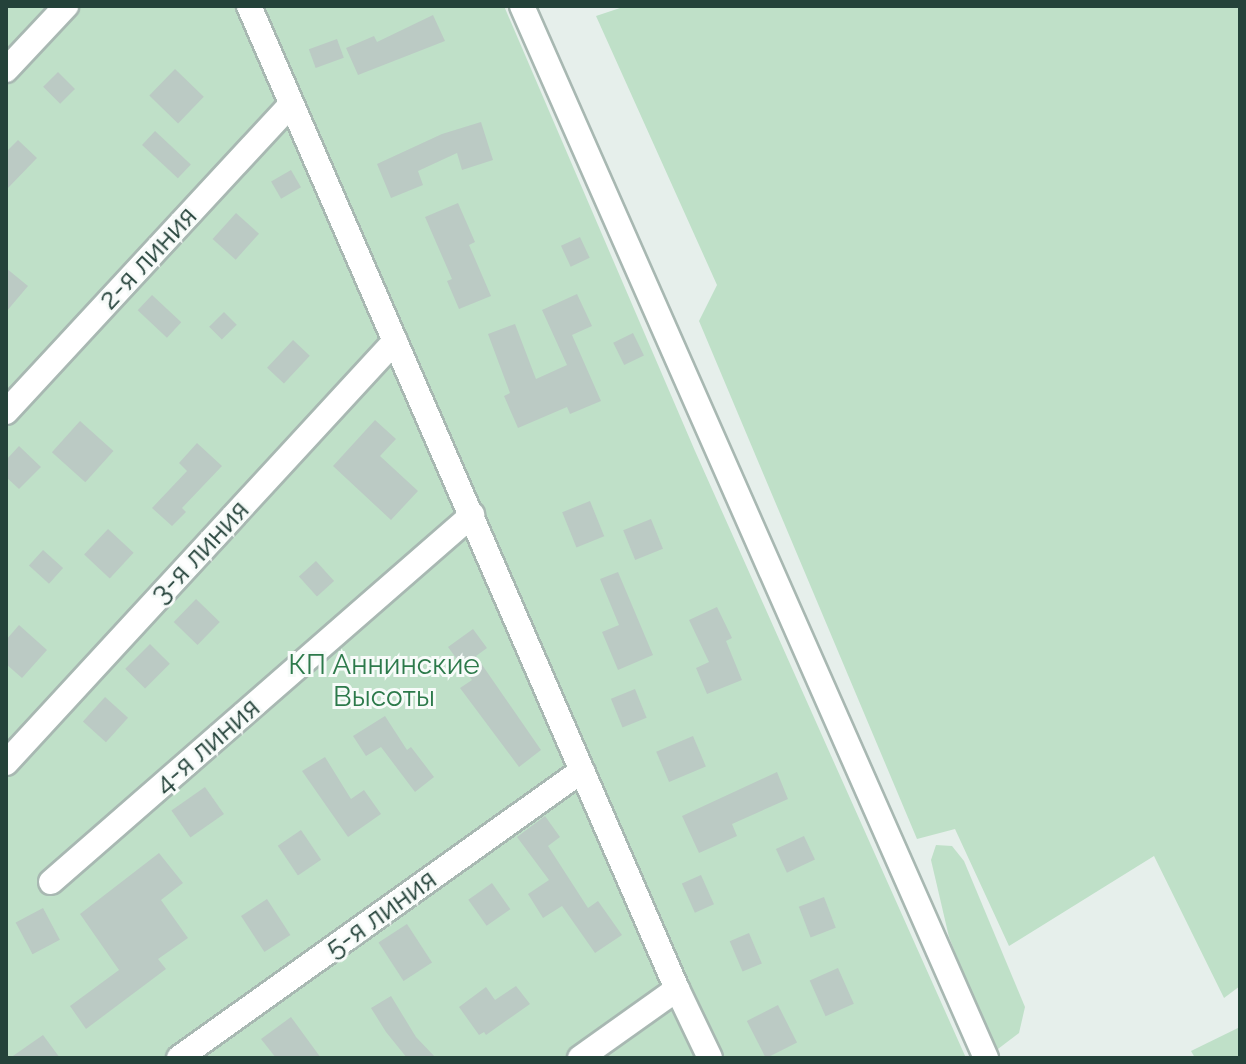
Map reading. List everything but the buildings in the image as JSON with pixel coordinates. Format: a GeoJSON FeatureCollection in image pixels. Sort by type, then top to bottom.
{"type":"FeatureCollection","features":[{"type":"Feature","properties":{"kind":"street"},"geometry":{"type":"LineString","coordinates":[[6,70],[66,6]]}},
{"type":"Feature","properties":{"kind":"street"},"geometry":{"type":"LineString","coordinates":[[249,6],[677,989],[710,1058]]}},
{"type":"Feature","properties":{"kind":"street"},"geometry":{"type":"LineString","coordinates":[[522,6],[986,1058]]}},
{"type":"Feature","properties":{"kind":"street","name":"2-я линия"},"geometry":{"type":"LineString","coordinates":[[6,412],[290,105]]}},
{"type":"Feature","properties":{"kind":"street","name":"3-я линия"},"geometry":{"type":"LineString","coordinates":[[6,763],[395,341]]}},
{"type":"Feature","properties":{"kind":"street","name":"4-я линия"},"geometry":{"type":"LineString","coordinates":[[51,882],[472,515]]}},
{"type":"Feature","properties":{"kind":"street","name":"5-я линия"},"geometry":{"type":"LineString","coordinates":[[179,1058],[582,771]]}},
{"type":"Feature","properties":{"kind":"street"},"geometry":{"type":"LineString","coordinates":[[580,1058],[677,989]]}},
{"type":"Feature","properties":{"kind":"green space","name":"КП Аннинские Высоты"},"geometry":{"type":"Polygon","coordinates":[[[6,6],[504,6],[695,451],[966,1058],[6,1058],[6,6]]]}},
{"type":"Feature","properties":{"kind":"green space"},"geometry":{"type":"Polygon","coordinates":[[[626,6],[1240,6],[1240,986],[1224,998],[1154,856],[1009,946],[955,829],[917,839],[699,321],[717,285],[596,16],[626,6]]]}},
{"type":"Feature","properties":{"kind":"green space"},"geometry":{"type":"Polygon","coordinates":[[[936,845],[952,846],[964,861],[1025,1007],[1019,1033],[994,1052],[949,937],[931,860],[936,845]]]}},
{"type":"Feature","properties":{"kind":"green space"},"geometry":{"type":"Polygon","coordinates":[[[1240,1027],[1240,1058],[1195,1058],[1191,1051],[1240,1027]]]}}]}
